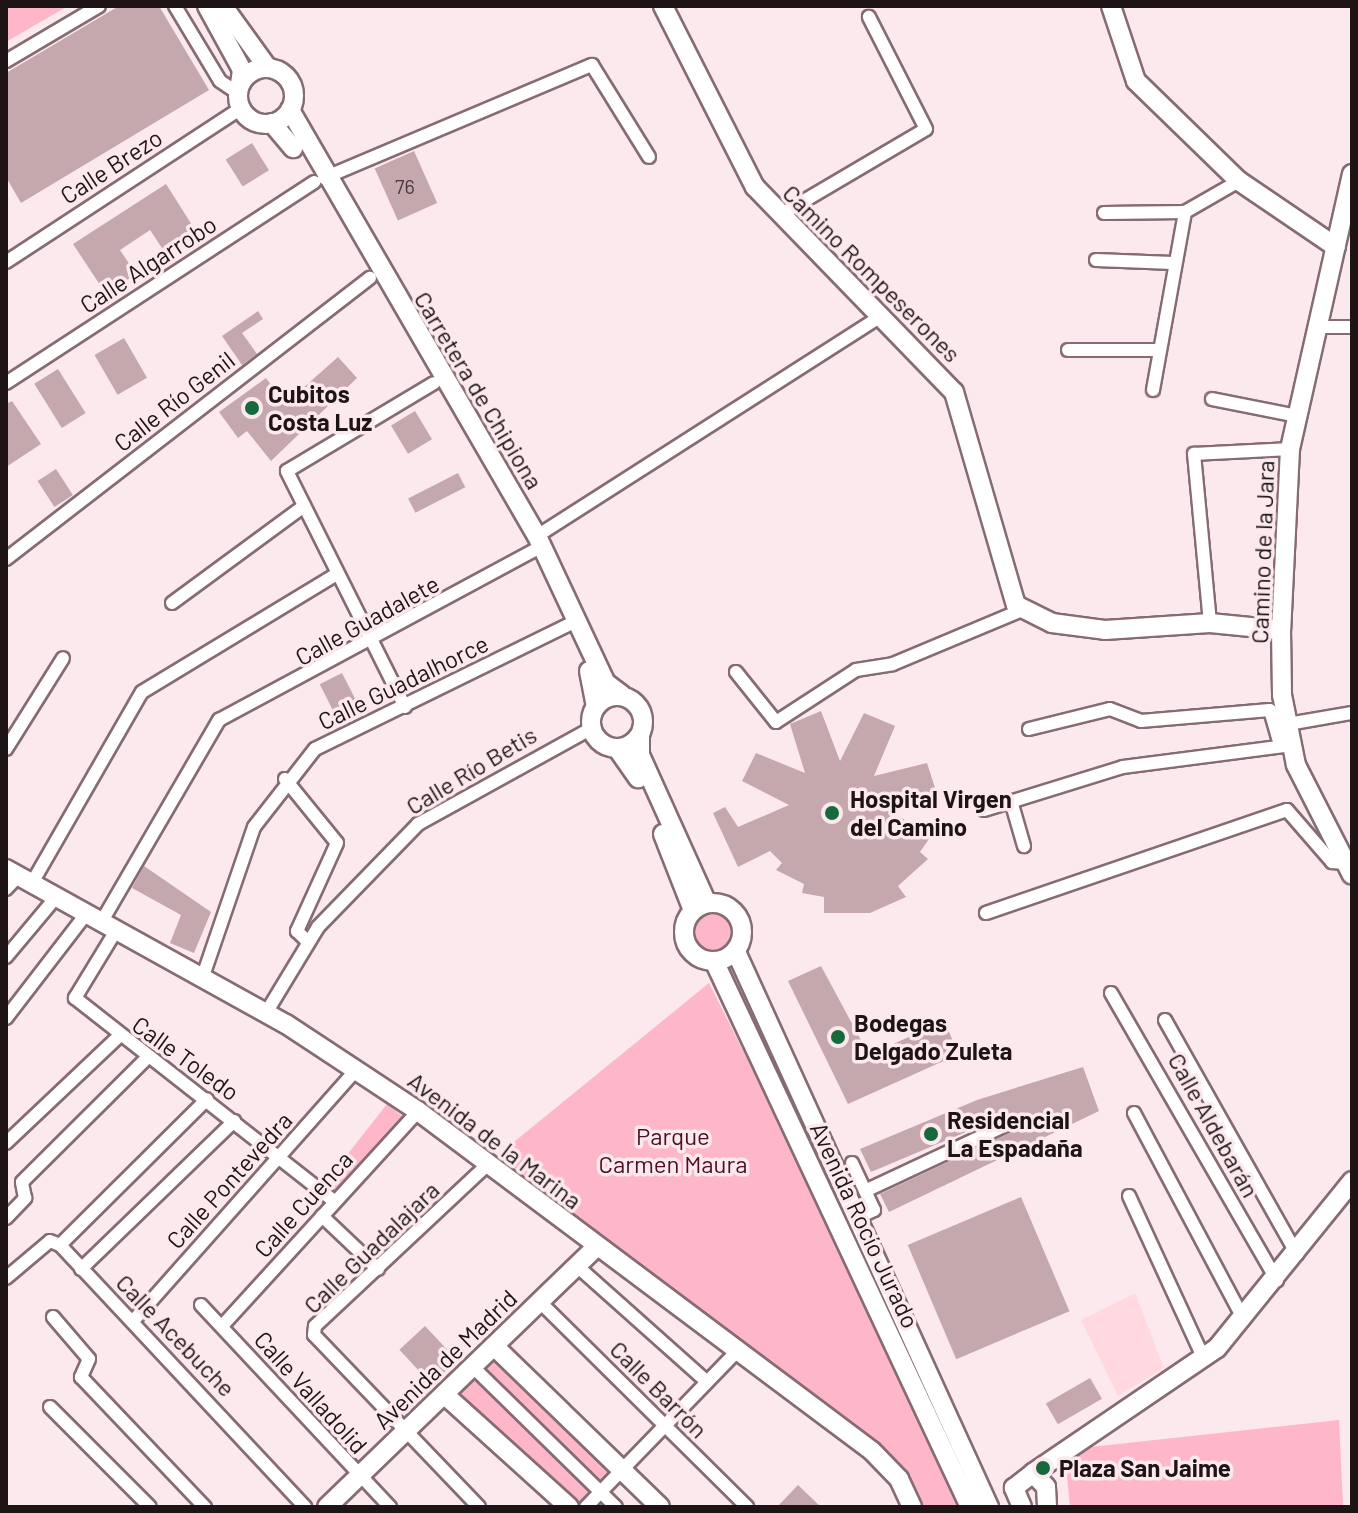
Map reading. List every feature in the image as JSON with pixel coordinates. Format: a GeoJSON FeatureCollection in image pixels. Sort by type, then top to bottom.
{"type":"FeatureCollection","features":[{"type":"Feature","properties":{"kind":"street"},"geometry":{"type":"LineString","coordinates":[[6,61],[84,10],[99,6]]}},
{"type":"Feature","properties":{"kind":"street"},"geometry":{"type":"LineString","coordinates":[[175,6],[220,81],[240,95],[254,121],[272,123],[290,110],[290,80],[267,67],[223,6]]}},
{"type":"Feature","properties":{"kind":"street"},"geometry":{"type":"LineString","coordinates":[[207,6],[242,70],[240,95]]}},
{"type":"Feature","properties":{"kind":"street","name":"Camino Rompeserones"},"geometry":{"type":"LineString","coordinates":[[663,6],[755,187],[954,392],[1022,610]]}},
{"type":"Feature","properties":{"kind":"street"},"geometry":{"type":"LineString","coordinates":[[1111,6],[1136,81],[1239,181],[1336,247]]}},
{"type":"Feature","properties":{"kind":"street"},"geometry":{"type":"LineString","coordinates":[[780,215],[926,129],[869,17]]}},
{"type":"Feature","properties":{"kind":"street","name":"Calle Algarrobo"},"geometry":{"type":"LineString","coordinates":[[6,383],[319,180],[592,65],[649,157]]}},
{"type":"Feature","properties":{"kind":"street"},"geometry":{"type":"LineString","coordinates":[[240,95],[267,67]]}},
{"type":"Feature","properties":{"kind":"street","name":"Calle Brezo"},"geometry":{"type":"LineString","coordinates":[[6,262],[240,95]]}},
{"type":"Feature","properties":{"kind":"street","name":"Carretera de Chipiona"},"geometry":{"type":"LineString","coordinates":[[290,110],[319,180],[370,278],[535,543],[597,689],[596,706]]}},
{"type":"Feature","properties":{"kind":"street","name":"Carretera de Chipiona"},"geometry":{"type":"LineString","coordinates":[[272,123],[319,180],[535,543],[606,683],[622,695]]}},
{"type":"Feature","properties":{"kind":"street","name":"Camino de la Jara"},"geometry":{"type":"LineString","coordinates":[[1349,869],[1315,813],[1286,746],[1288,724],[1281,630],[1290,449],[1352,174]]}},
{"type":"Feature","properties":{"kind":"street"},"geometry":{"type":"LineString","coordinates":[[1104,213],[1185,212],[1239,181]]}},
{"type":"Feature","properties":{"kind":"street"},"geometry":{"type":"LineString","coordinates":[[1153,390],[1173,263],[1185,212]]}},
{"type":"Feature","properties":{"kind":"street"},"geometry":{"type":"LineString","coordinates":[[1096,260],[1173,263]]}},
{"type":"Feature","properties":{"kind":"street","name":"Calle Río Genil"},"geometry":{"type":"LineString","coordinates":[[6,559],[370,278]]}},
{"type":"Feature","properties":{"kind":"street","name":"Calle Guadalete"},"geometry":{"type":"LineString","coordinates":[[102,921],[219,720],[373,643],[535,543],[881,316]]}},
{"type":"Feature","properties":{"kind":"street"},"geometry":{"type":"LineString","coordinates":[[1317,327],[1352,327]]}},
{"type":"Feature","properties":{"kind":"street"},"geometry":{"type":"LineString","coordinates":[[1068,350],[1159,350]]}},
{"type":"Feature","properties":{"kind":"street"},"geometry":{"type":"LineString","coordinates":[[405,707],[287,471],[434,383]]}},
{"type":"Feature","properties":{"kind":"street"},"geometry":{"type":"LineString","coordinates":[[1212,399],[1297,416]]}},
{"type":"Feature","properties":{"kind":"street"},"geometry":{"type":"LineString","coordinates":[[1210,623],[1194,454],[1290,449]]}},
{"type":"Feature","properties":{"kind":"street"},"geometry":{"type":"LineString","coordinates":[[172,603],[304,506]]}},
{"type":"Feature","properties":{"kind":"street"},"geometry":{"type":"LineString","coordinates":[[16,879],[142,692],[337,574]]}},
{"type":"Feature","properties":{"kind":"street"},"geometry":{"type":"LineString","coordinates":[[736,672],[776,722],[856,670],[893,664],[1022,610],[1052,623],[1105,630],[1210,623],[1281,630]]}},
{"type":"Feature","properties":{"kind":"street","name":"Calle Guadalhorce"},"geometry":{"type":"LineString","coordinates":[[203,976],[239,860],[285,779],[315,749],[568,625]]}},
{"type":"Feature","properties":{"kind":"street"},"geometry":{"type":"LineString","coordinates":[[6,749],[63,658]]}},
{"type":"Feature","properties":{"kind":"street"},"geometry":{"type":"LineString","coordinates":[[698,904],[630,761],[592,728],[596,706],[622,695],[642,710],[640,755],[698,904],[686,932],[716,965],[737,954],[739,934],[729,911],[698,904]]}},
{"type":"Feature","properties":{"kind":"street"},"geometry":{"type":"LineString","coordinates":[[984,810],[1123,767],[1286,746],[1270,710],[1141,721],[1110,709],[1029,729]]}},
{"type":"Feature","properties":{"kind":"street"},"geometry":{"type":"LineString","coordinates":[[1288,724],[1352,713]]}},
{"type":"Feature","properties":{"kind":"street","name":"Calle Río Betis"},"geometry":{"type":"LineString","coordinates":[[266,1013],[308,942],[361,875],[418,824],[592,728]]}},
{"type":"Feature","properties":{"kind":"street"},"geometry":{"type":"LineString","coordinates":[[617,748],[640,735]]}},
{"type":"Feature","properties":{"kind":"street"},"geometry":{"type":"LineString","coordinates":[[285,779],[337,843],[297,931],[308,942]]}},
{"type":"Feature","properties":{"kind":"street"},"geometry":{"type":"LineString","coordinates":[[1011,801],[1024,846]]}},
{"type":"Feature","properties":{"kind":"street"},"geometry":{"type":"LineString","coordinates":[[986,913],[1287,810],[1332,862],[1349,869]]}},
{"type":"Feature","properties":{"kind":"street","name":"Avenida de la Marina"},"geometry":{"type":"LineString","coordinates":[[16,879],[57,896],[203,976],[357,1069],[418,1111],[486,1166],[872,1451],[899,1479],[912,1507]]}},
{"type":"Feature","properties":{"kind":"street"},"geometry":{"type":"LineString","coordinates":[[6,957],[57,896]]}},
{"type":"Feature","properties":{"kind":"street"},"geometry":{"type":"LineString","coordinates":[[6,1018],[102,921]]}},
{"type":"Feature","properties":{"kind":"street","name":"Calle Toledo"},"geometry":{"type":"LineString","coordinates":[[102,921],[75,998],[147,1058],[281,1156],[335,1202]]}},
{"type":"Feature","properties":{"kind":"street","name":"Avenida Rocío Jurado"},"geometry":{"type":"LineString","coordinates":[[737,954],[855,1219],[989,1507]]}},
{"type":"Feature","properties":{"kind":"street","name":"Avenida Rocío Jurado"},"geometry":{"type":"LineString","coordinates":[[716,965],[970,1507]]}},
{"type":"Feature","properties":{"kind":"street","name":"Calle Aldebarán"},"geometry":{"type":"LineString","coordinates":[[1111,993],[1277,1281]]}},
{"type":"Feature","properties":{"kind":"street"},"geometry":{"type":"LineString","coordinates":[[1165,1020],[1297,1254]]}},
{"type":"Feature","properties":{"kind":"street"},"geometry":{"type":"LineString","coordinates":[[6,1143],[119,1036]]}},
{"type":"Feature","properties":{"kind":"street"},"geometry":{"type":"LineString","coordinates":[[6,1218],[25,1198],[22,1182],[147,1058]]}},
{"type":"Feature","properties":{"kind":"street","name":"Calle Pontevedra"},"geometry":{"type":"LineString","coordinates":[[134,1320],[357,1069]]}},
{"type":"Feature","properties":{"kind":"street"},"geometry":{"type":"LineString","coordinates":[[6,1278],[50,1241],[60,1245],[207,1099]]}},
{"type":"Feature","properties":{"kind":"street","name":"Calle Cuenca"},"geometry":{"type":"LineString","coordinates":[[222,1326],[418,1111]]}},
{"type":"Feature","properties":{"kind":"street"},"geometry":{"type":"LineString","coordinates":[[1134,1113],[1244,1320]]}},
{"type":"Feature","properties":{"kind":"street"},"geometry":{"type":"LineString","coordinates":[[81,1269],[234,1121]]}},
{"type":"Feature","properties":{"kind":"street"},"geometry":{"type":"LineString","coordinates":[[865,1191],[1008,1124]]}},
{"type":"Feature","properties":{"kind":"street","name":"Avenida Rocío Jurado"},"geometry":{"type":"LineString","coordinates":[[852,1163],[874,1210],[855,1219]]}},
{"type":"Feature","properties":{"kind":"street","name":"Calle Guadalajara"},"geometry":{"type":"LineString","coordinates":[[403,1434],[314,1335],[486,1166]]}},
{"type":"Feature","properties":{"kind":"street"},"geometry":{"type":"LineString","coordinates":[[1022,1507],[1014,1488],[1204,1359],[1244,1320],[1349,1193]]}},
{"type":"Feature","properties":{"kind":"street"},"geometry":{"type":"LineString","coordinates":[[1129,1196],[1204,1359]]}},
{"type":"Feature","properties":{"kind":"street"},"geometry":{"type":"LineString","coordinates":[[322,1216],[378,1269]]}},
{"type":"Feature","properties":{"kind":"street","name":"Calle Acebuche"},"geometry":{"type":"LineString","coordinates":[[60,1245],[134,1320],[305,1507]]}},
{"type":"Feature","properties":{"kind":"street","name":"Avenida de Madrid"},"geometry":{"type":"LineString","coordinates":[[327,1507],[597,1246]]}},
{"type":"Feature","properties":{"kind":"street"},"geometry":{"type":"LineString","coordinates":[[577,1266],[707,1382]]}},
{"type":"Feature","properties":{"kind":"street","name":"Calle Barrón"},"geometry":{"type":"LineString","coordinates":[[539,1301],[747,1507]]}},
{"type":"Feature","properties":{"kind":"street","name":"Calle Valladolid"},"geometry":{"type":"LineString","coordinates":[[201,1305],[390,1507]]}},
{"type":"Feature","properties":{"kind":"street"},"geometry":{"type":"LineString","coordinates":[[53,1317],[89,1359],[81,1377],[205,1507]]}},
{"type":"Feature","properties":{"kind":"street"},"geometry":{"type":"LineString","coordinates":[[494,1346],[660,1507]]}},
{"type":"Feature","properties":{"kind":"street"},"geometry":{"type":"LineString","coordinates":[[586,1507],[738,1350]]}},
{"type":"Feature","properties":{"kind":"street"},"geometry":{"type":"LineString","coordinates":[[473,1367],[616,1507]]}},
{"type":"Feature","properties":{"kind":"street"},"geometry":{"type":"LineString","coordinates":[[445,1395],[569,1507]]}},
{"type":"Feature","properties":{"kind":"street"},"geometry":{"type":"LineString","coordinates":[[50,1407],[150,1507]]}},
{"type":"Feature","properties":{"kind":"street"},"geometry":{"type":"LineString","coordinates":[[403,1434],[479,1507]]}},
{"type":"Feature","properties":{"kind":"street"},"geometry":{"type":"LineString","coordinates":[[1033,1473],[1046,1487],[1047,1507]]}},
{"type":"Feature","properties":{"kind":"shaded area"},"geometry":{"type":"Polygon","coordinates":[[[1135,1293],[1164,1368],[1118,1396],[1081,1320],[1135,1293]]]}},
{"type":"Feature","properties":{"kind":"green space"},"geometry":{"type":"Polygon","coordinates":[[[6,6],[68,6],[6,42],[6,6]]]}},
{"type":"Feature","properties":{"kind":"green space"},"geometry":{"type":"Polygon","coordinates":[[[713,911],[728,917],[734,932],[728,947],[713,953],[698,947],[692,932],[698,917],[713,911]]]}},
{"type":"Feature","properties":{"kind":"green space","name":"Parque Carmen Maura"},"geometry":{"type":"Polygon","coordinates":[[[709,983],[864,1291],[961,1507],[920,1507],[877,1448],[498,1155],[709,983]]]}},
{"type":"Feature","properties":{"kind":"green space"},"geometry":{"type":"Polygon","coordinates":[[[387,1104],[405,1118],[343,1198],[325,1184],[387,1104]]]}},
{"type":"Feature","properties":{"kind":"green space"},"geometry":{"type":"Polygon","coordinates":[[[494,1346],[621,1470],[586,1507],[567,1507],[445,1395],[494,1346]]]}},
{"type":"Feature","properties":{"kind":"green space"},"geometry":{"type":"Polygon","coordinates":[[[1339,1420],[1343,1505],[1070,1507],[1065,1456],[1072,1449],[1339,1420]]]}},
{"type":"Feature","properties":{"kind":"building"},"geometry":{"type":"Polygon","coordinates":[[[119,6],[159,6],[209,90],[21,203],[6,177],[6,73],[119,6]]]}},
{"type":"Feature","properties":{"kind":"building"},"geometry":{"type":"Polygon","coordinates":[[[252,143],[269,170],[243,187],[226,159],[252,143]]]}},
{"type":"Feature","properties":{"kind":"building"},"geometry":{"type":"Polygon","coordinates":[[[414,151],[437,203],[398,221],[375,168],[414,151]]]}},
{"type":"Feature","properties":{"kind":"building"},"geometry":{"type":"Polygon","coordinates":[[[166,184],[197,233],[166,254],[150,230],[120,250],[136,274],[106,294],[73,244],[166,184]]]}},
{"type":"Feature","properties":{"kind":"building"},"geometry":{"type":"Polygon","coordinates":[[[258,311],[263,319],[242,333],[257,354],[242,365],[222,336],[258,311]]]}},
{"type":"Feature","properties":{"kind":"building"},"geometry":{"type":"Polygon","coordinates":[[[124,338],[147,378],[118,395],[95,355],[124,338]]]}},
{"type":"Feature","properties":{"kind":"building"},"geometry":{"type":"Polygon","coordinates":[[[338,357],[357,378],[271,461],[247,431],[238,438],[219,412],[266,378],[285,404],[338,357]]]}},
{"type":"Feature","properties":{"kind":"building"},"geometry":{"type":"Polygon","coordinates":[[[58,369],[86,413],[62,428],[34,384],[58,369]]]}},
{"type":"Feature","properties":{"kind":"building"},"geometry":{"type":"Polygon","coordinates":[[[12,401],[41,444],[6,467],[6,404],[12,401]]]}},
{"type":"Feature","properties":{"kind":"building"},"geometry":{"type":"Polygon","coordinates":[[[415,411],[432,439],[408,454],[391,425],[415,411]]]}},
{"type":"Feature","properties":{"kind":"building"},"geometry":{"type":"Polygon","coordinates":[[[56,469],[73,495],[54,507],[38,481],[56,469]]]}},
{"type":"Feature","properties":{"kind":"building"},"geometry":{"type":"Polygon","coordinates":[[[458,473],[465,487],[415,513],[408,498],[458,473]]]}},
{"type":"Feature","properties":{"kind":"building"},"geometry":{"type":"Polygon","coordinates":[[[342,673],[357,702],[335,714],[320,684],[342,673]]]}},
{"type":"Feature","properties":{"kind":"building","name":"Hospital Virgen del Camino"},"geometry":{"type":"Polygon","coordinates":[[[821,711],[840,761],[864,713],[895,726],[874,776],[927,763],[936,791],[887,809],[931,836],[920,852],[928,859],[898,886],[906,897],[870,913],[824,913],[824,897],[802,893],[804,884],[776,870],[782,863],[770,851],[738,867],[713,813],[725,807],[738,827],[789,805],[742,781],[756,753],[805,773],[790,724],[821,711]]]}},
{"type":"Feature","properties":{"kind":"building"},"geometry":{"type":"Polygon","coordinates":[[[144,866],[211,912],[194,953],[170,943],[181,915],[132,888],[144,866]]]}},
{"type":"Feature","properties":{"kind":"building","name":"Bodegas Delgado Zuleta"},"geometry":{"type":"Polygon","coordinates":[[[821,966],[869,1055],[944,1021],[959,1054],[848,1104],[788,981],[821,966]]]}},
{"type":"Feature","properties":{"kind":"building","name":"Residencial La Espadaña"},"geometry":{"type":"Polygon","coordinates":[[[1083,1067],[1099,1111],[889,1212],[880,1194],[1012,1132],[1016,1121],[1004,1116],[871,1172],[860,1149],[977,1100],[1083,1067]]]}},
{"type":"Feature","properties":{"kind":"building"},"geometry":{"type":"Polygon","coordinates":[[[1021,1197],[1069,1311],[956,1359],[908,1245],[1021,1197]]]}},
{"type":"Feature","properties":{"kind":"building"},"geometry":{"type":"Polygon","coordinates":[[[488,1318],[496,1326],[478,1343],[470,1336],[488,1318]]]}},
{"type":"Feature","properties":{"kind":"building"},"geometry":{"type":"Polygon","coordinates":[[[425,1326],[457,1360],[431,1384],[399,1350],[425,1326]]]}},
{"type":"Feature","properties":{"kind":"building"},"geometry":{"type":"Polygon","coordinates":[[[1090,1378],[1102,1399],[1058,1424],[1046,1404],[1090,1378]]]}},
{"type":"Feature","properties":{"kind":"building"},"geometry":{"type":"Polygon","coordinates":[[[798,1485],[821,1507],[777,1507],[798,1485]]]}},
{"type":"Feature","properties":{"kind":"place","name":"Cubitos Costa Luz"},"geometry":{"type":"Point","coordinates":[252,408]}},
{"type":"Feature","properties":{"kind":"place","name":"Hospital Virgen del Camino"},"geometry":{"type":"Point","coordinates":[832,813]}},
{"type":"Feature","properties":{"kind":"place","name":"Bodegas Delgado Zuleta"},"geometry":{"type":"Point","coordinates":[838,1037]}},
{"type":"Feature","properties":{"kind":"place","name":"Residencial La Espadaña"},"geometry":{"type":"Point","coordinates":[931,1134]}},
{"type":"Feature","properties":{"kind":"place","name":"Plaza San Jaime"},"geometry":{"type":"Point","coordinates":[1043,1468]}}]}
